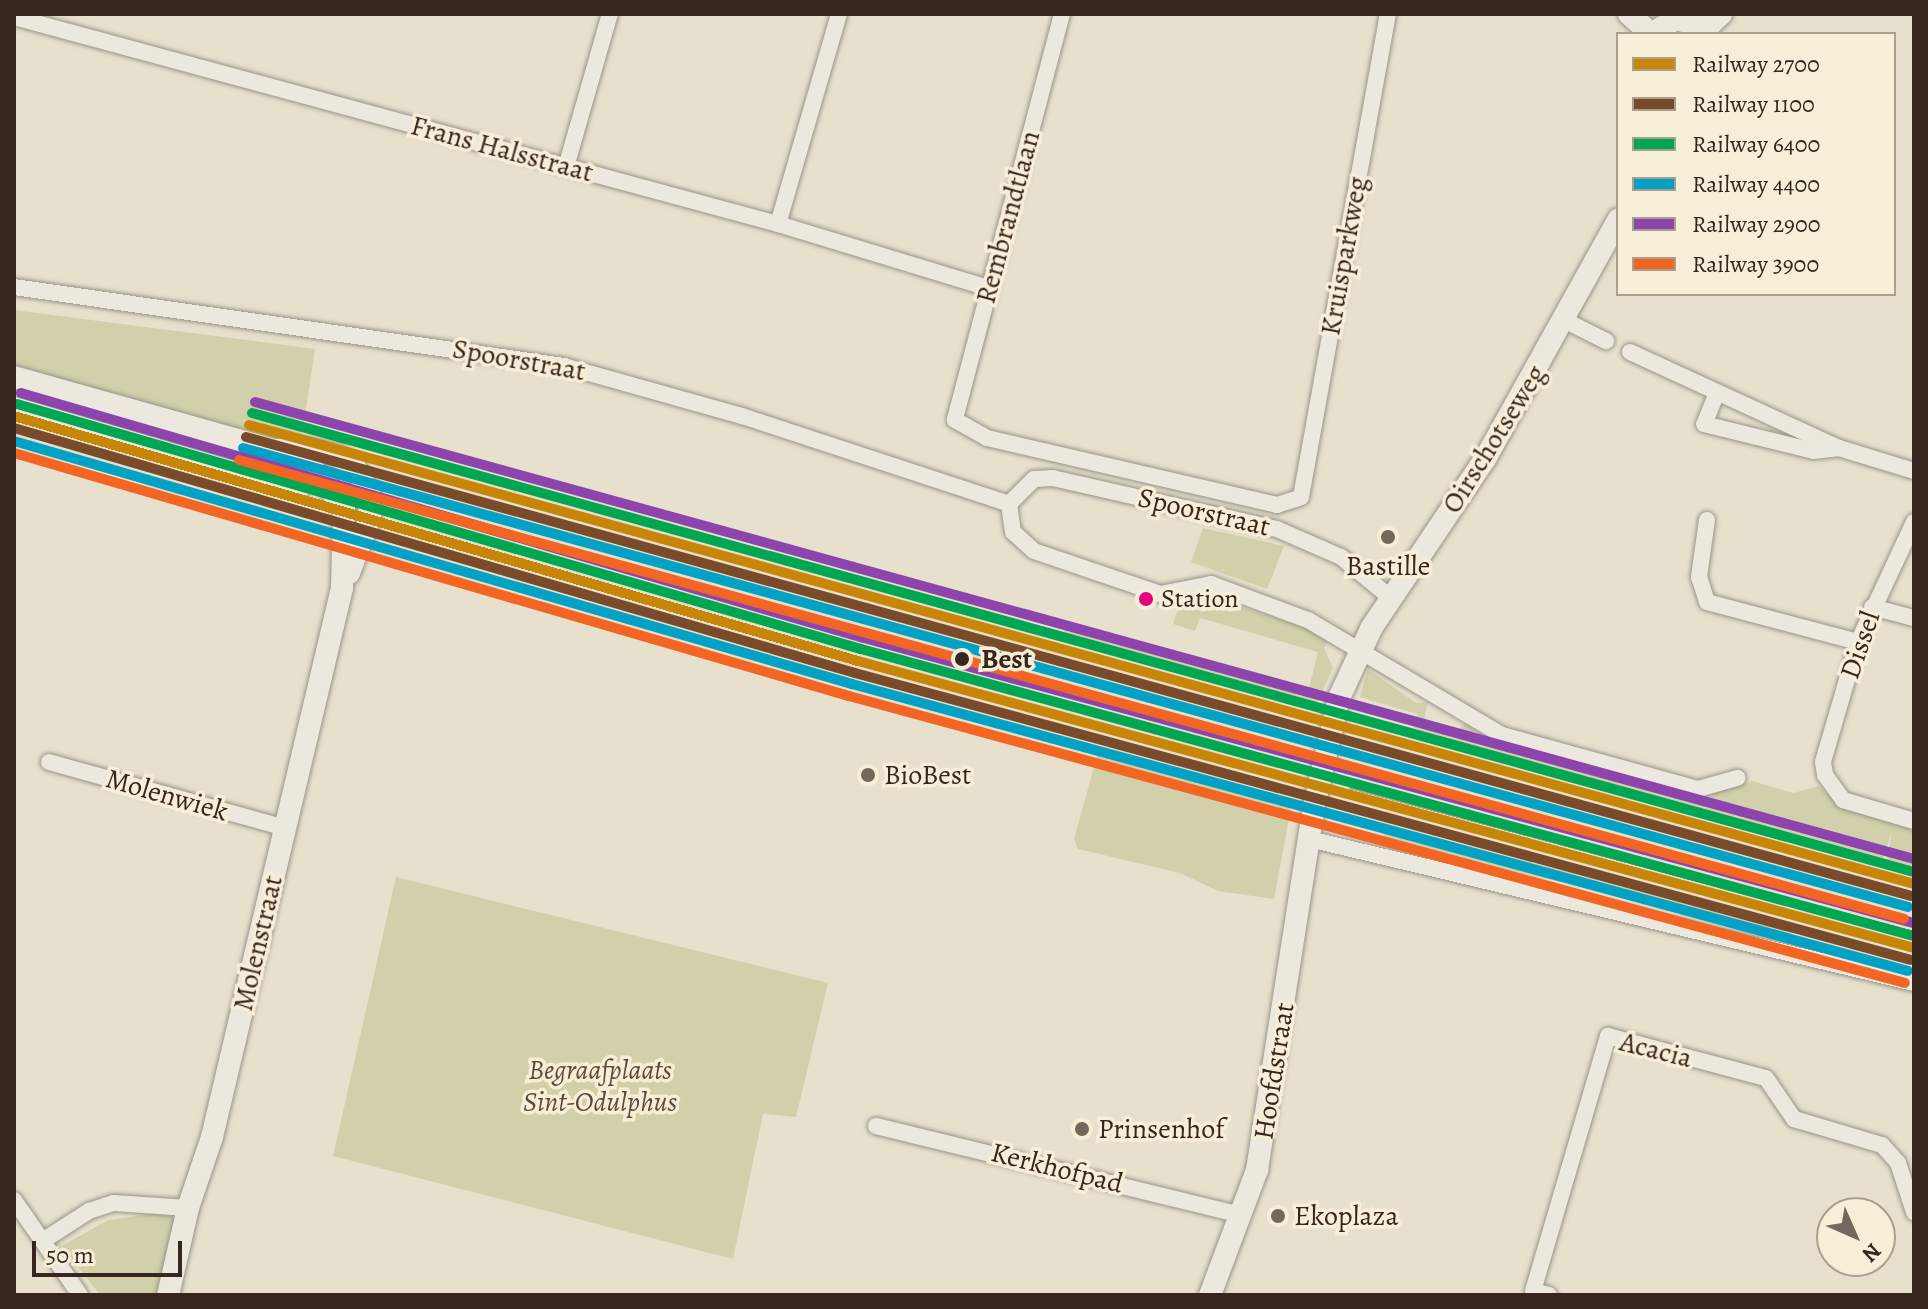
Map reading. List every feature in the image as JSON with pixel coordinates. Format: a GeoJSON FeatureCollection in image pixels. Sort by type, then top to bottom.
{"type":"FeatureCollection","features":[{"type":"Feature","properties":{"kind":"street"},"geometry":{"type":"LineString","coordinates":[[566,167],[610,14]]}},
{"type":"Feature","properties":{"kind":"street"},"geometry":{"type":"LineString","coordinates":[[778,224],[839,14]]}},
{"type":"Feature","properties":{"kind":"street","name":"Rembrandtlaan"},"geometry":{"type":"LineString","coordinates":[[1056,455],[987,438],[955,420],[1062,14]]}},
{"type":"Feature","properties":{"kind":"street","name":"Kruisparkweg"},"geometry":{"type":"LineString","coordinates":[[1056,455],[1277,505],[1301,497],[1388,14]]}},
{"type":"Feature","properties":{"kind":"street"},"geometry":{"type":"LineString","coordinates":[[1629,14],[1649,32]]}},
{"type":"Feature","properties":{"kind":"street"},"geometry":{"type":"LineString","coordinates":[[1654,32],[1676,19],[1704,32],[1721,14]]}},
{"type":"Feature","properties":{"kind":"street","name":"Frans Halsstraat"},"geometry":{"type":"LineString","coordinates":[[14,17],[778,224],[989,288]]}},
{"type":"Feature","properties":{"kind":"street","name":"Oirschotseweg"},"geometry":{"type":"LineString","coordinates":[[1358,651],[1485,459],[1566,321],[1616,224]]}},
{"type":"Feature","properties":{"kind":"street","name":"Spoorstraat"},"geometry":{"type":"LineString","coordinates":[[14,287],[564,366],[742,416],[1009,504],[1034,479],[1053,478],[1277,529],[1341,557],[1391,598]]}},
{"type":"Feature","properties":{"kind":"street"},"geometry":{"type":"LineString","coordinates":[[1566,321],[1606,341]]}},
{"type":"Feature","properties":{"kind":"street"},"geometry":{"type":"LineString","coordinates":[[1630,352],[1716,395],[1839,448],[1914,471]]}},
{"type":"Feature","properties":{"kind":"street","name":"Molenstraat"},"geometry":{"type":"LineString","coordinates":[[14,377],[274,450],[336,455],[354,466],[369,492],[370,518],[342,588],[212,1137],[188,1208],[168,1295]]}},
{"type":"Feature","properties":{"kind":"street"},"geometry":{"type":"LineString","coordinates":[[1716,395],[1704,424],[1814,451],[1839,448]]}},
{"type":"Feature","properties":{"kind":"street"},"geometry":{"type":"LineString","coordinates":[[14,405],[302,489]]}},
{"type":"Feature","properties":{"kind":"street"},"geometry":{"type":"LineString","coordinates":[[1009,504],[1013,532],[1034,551],[1160,594],[1211,584],[1308,620],[1502,735],[1698,789],[1737,778]]}},
{"type":"Feature","properties":{"kind":"street"},"geometry":{"type":"LineString","coordinates":[[1707,520],[1699,577],[1707,602],[1858,642]]}},
{"type":"Feature","properties":{"kind":"street","name":"Dissel"},"geometry":{"type":"LineString","coordinates":[[1914,522],[1858,642],[1823,762],[1825,775],[1848,803],[1914,821]]}},
{"type":"Feature","properties":{"kind":"street"},"geometry":{"type":"LineString","coordinates":[[1872,607],[1914,618]]}},
{"type":"Feature","properties":{"kind":"street","name":"Hoofdstraat"},"geometry":{"type":"LineString","coordinates":[[1210,1295],[1237,1214],[1257,1170],[1269,1110],[1309,839],[1330,727],[1358,651]]}},
{"type":"Feature","properties":{"kind":"street","name":"Molenwiek"},"geometry":{"type":"LineString","coordinates":[[49,762],[285,828]]}},
{"type":"Feature","properties":{"kind":"street"},"geometry":{"type":"LineString","coordinates":[[1309,839],[1914,983]]}},
{"type":"Feature","properties":{"kind":"street","name":"Acacia"},"geometry":{"type":"LineString","coordinates":[[1549,1295],[1533,1291],[1608,1036],[1766,1078],[1794,1119],[1882,1145],[1898,1163],[1914,1212]]}},
{"type":"Feature","properties":{"kind":"street","name":"Kerkhofpad"},"geometry":{"type":"LineString","coordinates":[[876,1126],[1237,1214]]}},
{"type":"Feature","properties":{"kind":"street"},"geometry":{"type":"LineString","coordinates":[[14,1200],[80,1295]]}},
{"type":"Feature","properties":{"kind":"street"},"geometry":{"type":"LineString","coordinates":[[44,1240],[89,1211],[114,1203],[188,1208]]}},
{"type":"Feature","properties":{"kind":"green space"},"geometry":{"type":"Polygon","coordinates":[[[14,310],[315,349],[301,442],[258,437],[14,365],[14,310]]]}},
{"type":"Feature","properties":{"kind":"green space"},"geometry":{"type":"Polygon","coordinates":[[[1203,528],[1284,546],[1267,589],[1191,562],[1203,528]]]}},
{"type":"Feature","properties":{"kind":"green space"},"geometry":{"type":"Polygon","coordinates":[[[1199,594],[1304,627],[1328,642],[1324,648],[1333,668],[1315,707],[1062,636],[1067,625],[1308,692],[1318,652],[1200,618],[1195,631],[1173,624],[1181,601],[1199,594]]]}},
{"type":"Feature","properties":{"kind":"green space"},"geometry":{"type":"Polygon","coordinates":[[[1368,669],[1416,703],[1428,702],[1424,718],[1453,734],[1465,724],[1504,744],[1699,796],[1752,781],[1793,793],[1819,786],[1842,808],[1914,829],[1914,868],[1887,860],[1892,831],[1883,859],[1871,861],[1414,728],[1417,714],[1360,697],[1368,669]]]}},
{"type":"Feature","properties":{"kind":"green space"},"geometry":{"type":"Polygon","coordinates":[[[1099,749],[1292,802],[1274,899],[1218,891],[1180,873],[1078,849],[1074,839],[1099,749]]]}},
{"type":"Feature","properties":{"kind":"green space"},"geometry":{"type":"Polygon","coordinates":[[[1387,826],[1792,929],[1790,938],[1624,895],[1387,845],[1338,828],[1383,840],[1387,826]]]}},
{"type":"Feature","properties":{"kind":"green space","name":"Begraafplaats Sint-Odulphus"},"geometry":{"type":"Polygon","coordinates":[[[396,877],[828,983],[796,1117],[763,1114],[733,1259],[333,1156],[396,877]]]}},
{"type":"Feature","properties":{"kind":"green space"},"geometry":{"type":"Polygon","coordinates":[[[159,1213],[178,1219],[162,1295],[100,1295],[62,1246],[108,1220],[159,1213]]]}},
{"type":"Feature","properties":{"kind":"railway"},"geometry":{"type":"LineString","coordinates":[[1350,784],[1914,935]]}},
{"type":"Feature","properties":{"kind":"rail line","name":"2900"},"geometry":{"type":"LineString","coordinates":[[21,393],[864,638],[1914,923]]}},
{"type":"Feature","properties":{"kind":"rail line","name":"2900"},"geometry":{"type":"LineString","coordinates":[[255,402],[1914,859]]}},
{"type":"Feature","properties":{"kind":"rail line","name":"6400"},"geometry":{"type":"LineString","coordinates":[[17,404],[861,649],[1914,936]]}},
{"type":"Feature","properties":{"kind":"rail line","name":"6400"},"geometry":{"type":"LineString","coordinates":[[252,413],[1914,872]]}},
{"type":"Feature","properties":{"kind":"rail line","name":"2700"},"geometry":{"type":"LineString","coordinates":[[14,416],[858,661],[1914,948]]}},
{"type":"Feature","properties":{"kind":"rail line","name":"2700"},"geometry":{"type":"LineString","coordinates":[[249,425],[1914,884]]}},
{"type":"Feature","properties":{"kind":"rail line","name":"1100"},"geometry":{"type":"LineString","coordinates":[[14,428],[855,673],[1911,960]]}},
{"type":"Feature","properties":{"kind":"rail line","name":"1100"},"geometry":{"type":"LineString","coordinates":[[246,437],[1911,896]]}},
{"type":"Feature","properties":{"kind":"rail line","name":"4400"},"geometry":{"type":"LineString","coordinates":[[14,441],[852,684],[1908,971]]}},
{"type":"Feature","properties":{"kind":"rail line","name":"4400"},"geometry":{"type":"LineString","coordinates":[[243,448],[1908,907]]}},
{"type":"Feature","properties":{"kind":"rail line","name":"3900"},"geometry":{"type":"LineString","coordinates":[[14,453],[849,696],[1905,983]]}},
{"type":"Feature","properties":{"kind":"rail line","name":"3900"},"geometry":{"type":"LineString","coordinates":[[239,460],[1904,919]]}},
{"type":"Feature","properties":{"kind":"place","name":"Bastille"},"geometry":{"type":"Point","coordinates":[1388,537]}},
{"type":"Feature","properties":{"kind":"place","name":"Station"},"geometry":{"type":"Point","coordinates":[1146,599]}},
{"type":"Feature","properties":{"kind":"place","name":"Best"},"geometry":{"type":"Point","coordinates":[962,659]}},
{"type":"Feature","properties":{"kind":"place","name":"BioBest"},"geometry":{"type":"Point","coordinates":[868,775]}},
{"type":"Feature","properties":{"kind":"place","name":"Prinsenhof"},"geometry":{"type":"Point","coordinates":[1082,1129]}},
{"type":"Feature","properties":{"kind":"place","name":"Ekoplaza"},"geometry":{"type":"Point","coordinates":[1278,1216]}}]}
